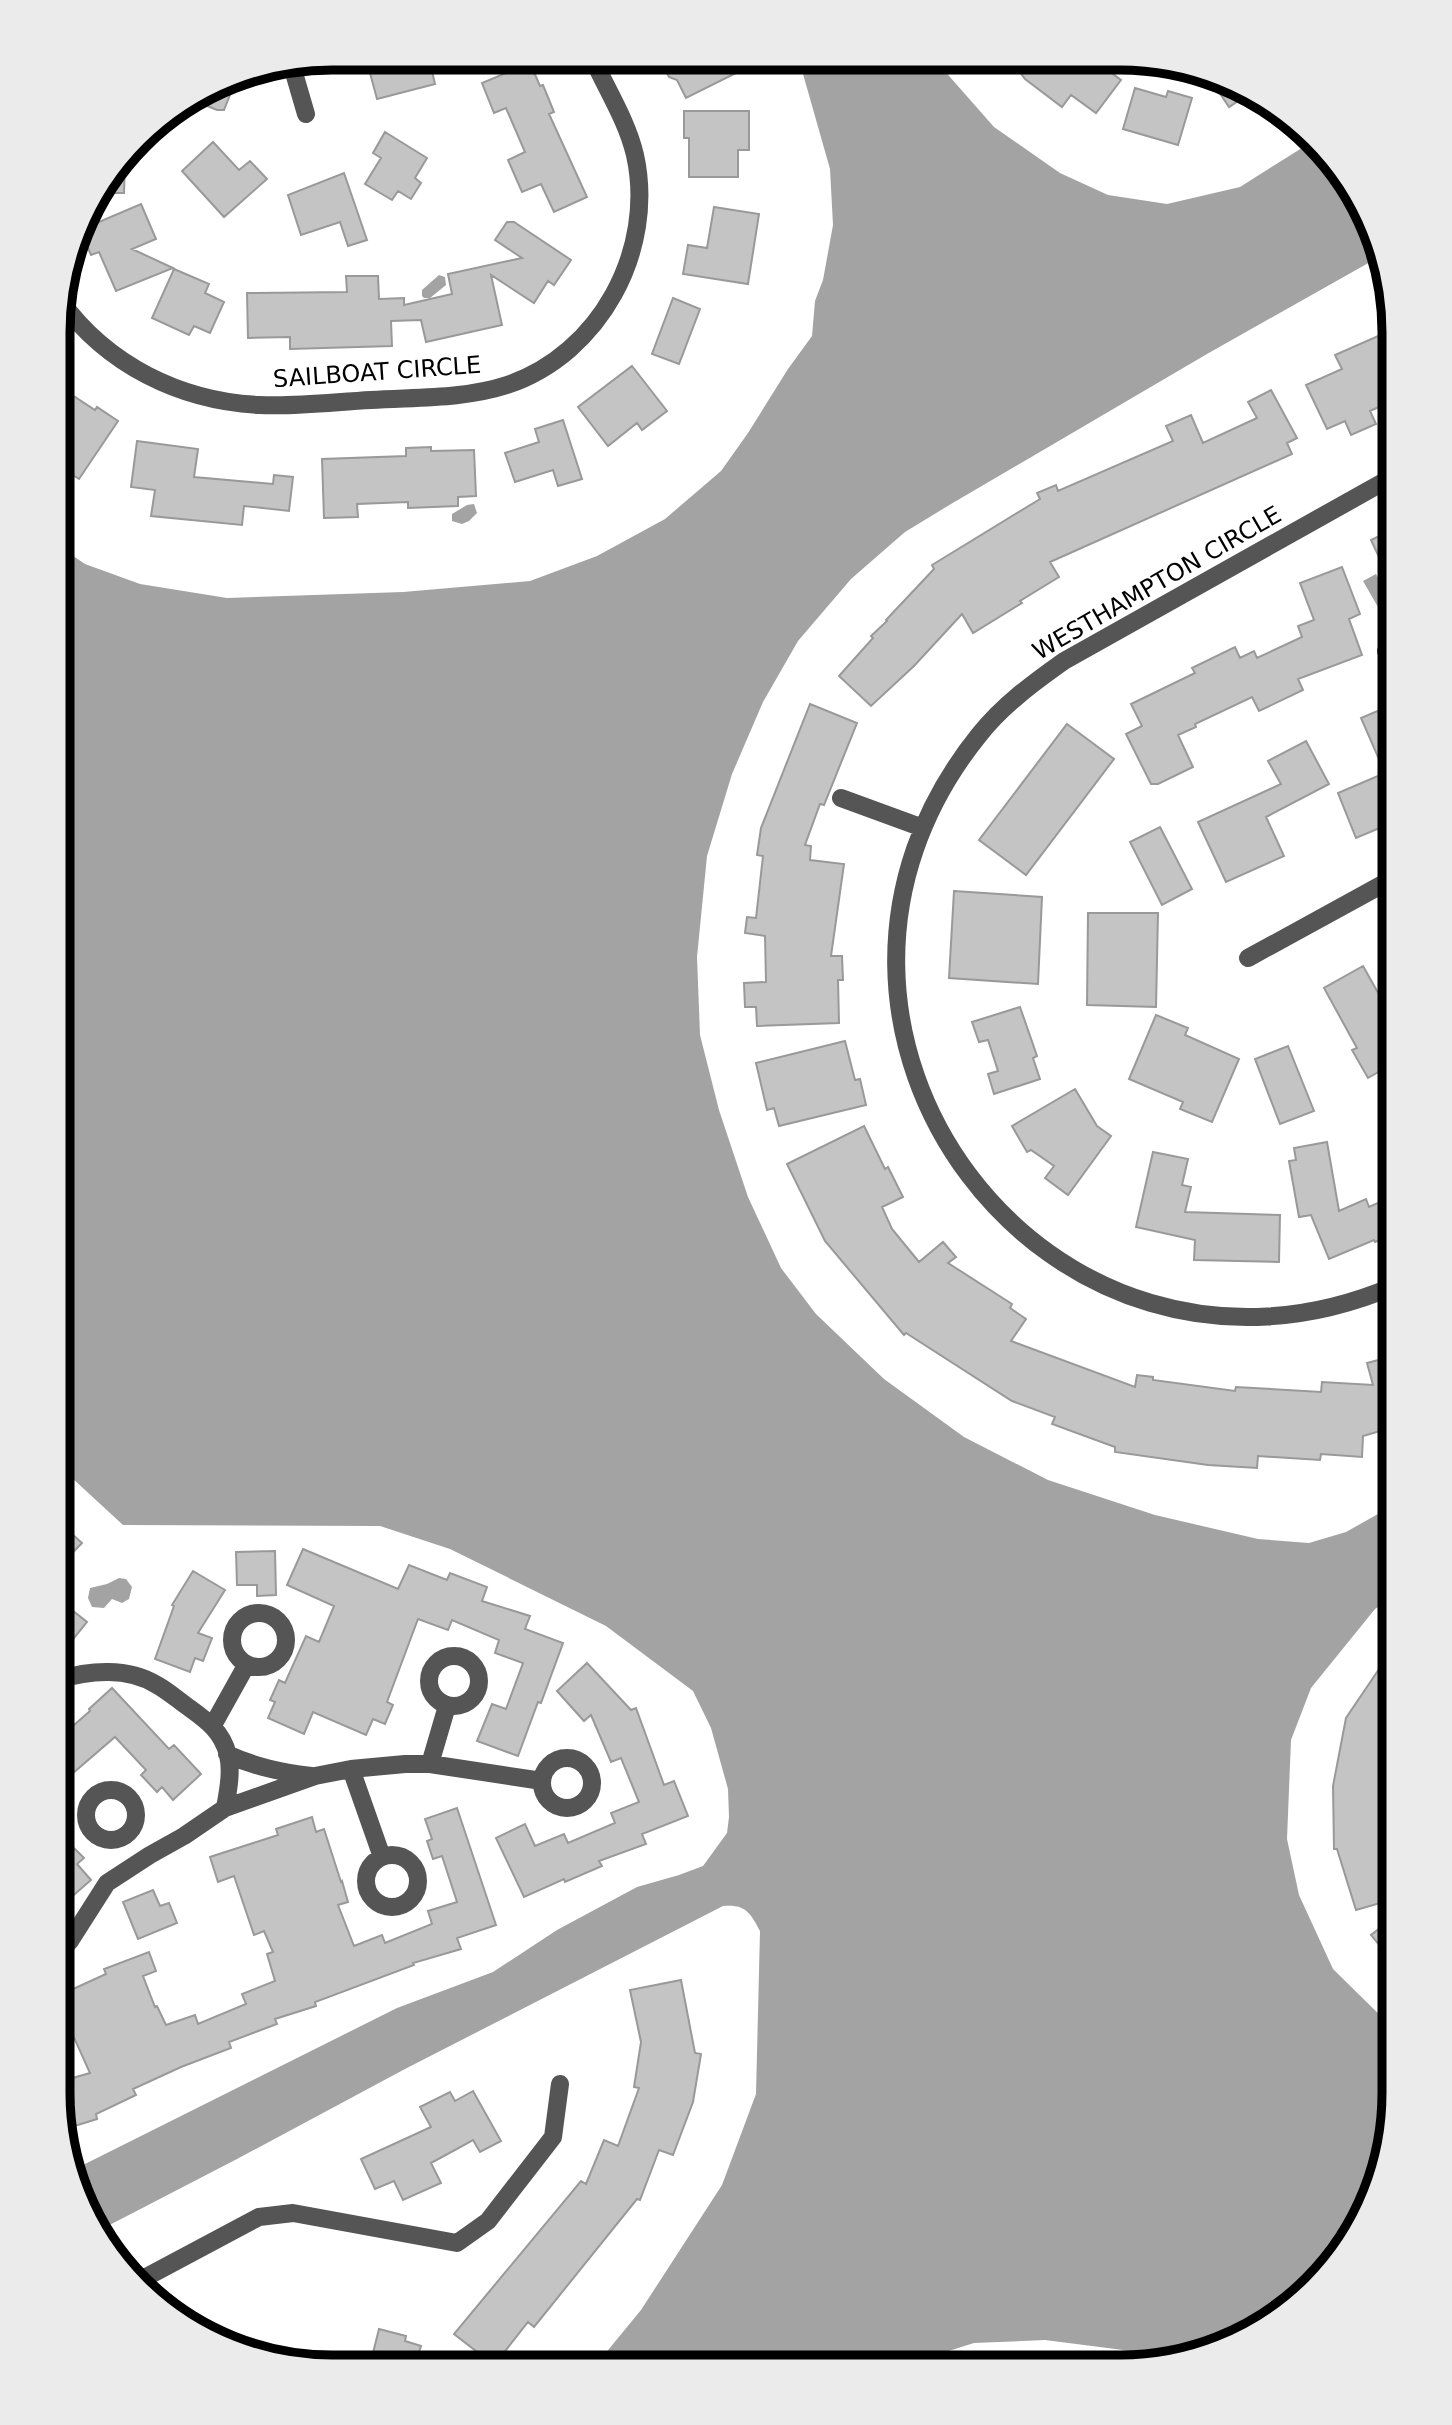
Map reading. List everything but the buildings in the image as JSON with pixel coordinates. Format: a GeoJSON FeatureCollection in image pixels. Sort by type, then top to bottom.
{"type":"FeatureCollection","features":[{"type":"Feature","properties":{"kind":"street","name":"SAILBOAT CIRCLE"},"geometry":{"type":"LineString","coordinates":[[71,314],[86,332],[113,355],[142,374],[191,395],[226,402],[261,405],[449,396],[478,393],[509,384],[538,371],[564,353],[587,332],[607,307],[622,279],[632,250],[639,198],[635,156],[626,125],[599,70]]}},
{"type":"Feature","properties":{"kind":"street"},"geometry":{"type":"LineString","coordinates":[[294,73],[306,114]]}},
{"type":"Feature","properties":{"kind":"street","name":"WESTHAMPTON CIRCLE"},"geometry":{"type":"LineString","coordinates":[[1382,483],[1064,661],[1025,689],[980,733],[959,762],[923,828],[904,888],[897,935],[896,967],[900,1014],[910,1060],[926,1105],[956,1160],[975,1185],[1007,1220],[1044,1251],[1085,1276],[1148,1301],[1205,1314],[1252,1317],[1284,1315],[1331,1307],[1382,1291]]}},
{"type":"Feature","properties":{"kind":"street"},"geometry":{"type":"LineString","coordinates":[[841,798],[923,828]]}},
{"type":"Feature","properties":{"kind":"street"},"geometry":{"type":"LineString","coordinates":[[1248,958],[1382,885]]}},
{"type":"Feature","properties":{"kind":"street"},"geometry":{"type":"LineString","coordinates":[[213,1725],[247,1664]]}},
{"type":"Feature","properties":{"kind":"street"},"geometry":{"type":"LineString","coordinates":[[70,1676],[107,1672],[140,1678],[156,1684],[213,1725],[228,1754],[225,1808]]}},
{"type":"Feature","properties":{"kind":"street"},"geometry":{"type":"LineString","coordinates":[[430,1764],[447,1706]]}},
{"type":"Feature","properties":{"kind":"street"},"geometry":{"type":"LineString","coordinates":[[228,1754],[275,1771],[315,1776]]}},
{"type":"Feature","properties":{"kind":"street"},"geometry":{"type":"LineString","coordinates":[[70,1941],[107,1884],[150,1855],[225,1808],[315,1776],[351,1769],[430,1764],[542,1781]]}},
{"type":"Feature","properties":{"kind":"street"},"geometry":{"type":"LineString","coordinates":[[351,1769],[382,1857]]}},
{"type":"Feature","properties":{"kind":"street"},"geometry":{"type":"LineString","coordinates":[[128,1833],[150,1855]]}},
{"type":"Feature","properties":{"kind":"street"},"geometry":{"type":"LineString","coordinates":[[146,2277],[259,2217],[293,2213],[457,2243],[488,2221],[553,2137],[560,2084]]}},
{"type":"Feature","properties":{"kind":"shaded area"},"geometry":{"type":"Polygon","coordinates":[[[801,70],[944,70],[994,127],[1060,173],[1108,195],[1167,204],[1240,187],[1304,146],[1328,173],[1347,201],[1372,261],[1207,354],[905,532],[851,579],[798,641],[763,702],[732,774],[707,856],[697,957],[700,1035],[719,1110],[748,1197],[781,1268],[816,1314],[884,1379],[964,1437],[1048,1480],[1155,1515],[1258,1539],[1309,1543],[1346,1532],[1382,1512],[1382,1605],[1375,1609],[1311,1688],[1291,1740],[1287,1839],[1299,1895],[1333,1969],[1382,2017],[1380,2127],[1373,2161],[1347,2224],[1317,2266],[1293,2290],[1236,2328],[1188,2346],[1154,2353],[1141,2354],[1045,2340],[974,2343],[936,2355],[604,2355],[641,2310],[722,2185],[756,2094],[760,1931],[750,1914],[737,1906],[723,1906],[405,2069],[107,2227],[81,2166],[397,2008],[493,1972],[557,1930],[637,1887],[703,1866],[727,1833],[729,1817],[728,1789],[711,1728],[693,1691],[606,1626],[450,1549],[380,1526],[123,1525],[70,1476],[70,554],[85,564],[140,584],[227,598],[403,592],[530,581],[597,556],[665,519],[721,471],[812,336],[815,301],[823,280],[833,225],[830,169],[801,70]]]}},
{"type":"Feature","properties":{"kind":"shaded area"},"geometry":{"type":"Polygon","coordinates":[[[439,275],[445,277],[446,285],[430,298],[424,298],[422,290],[439,275]]]}},
{"type":"Feature","properties":{"kind":"shaded area"},"geometry":{"type":"Polygon","coordinates":[[[474,504],[477,513],[469,521],[462,524],[452,521],[452,514],[474,504]]]}},
{"type":"Feature","properties":{"kind":"shaded area"},"geometry":{"type":"Polygon","coordinates":[[[1376,574],[1382,585],[1382,605],[1378,607],[1363,581],[1376,574]]]}},
{"type":"Feature","properties":{"kind":"shaded area"},"geometry":{"type":"Polygon","coordinates":[[[119,1578],[126,1579],[132,1587],[129,1599],[122,1603],[112,1599],[104,1608],[92,1607],[88,1598],[90,1588],[119,1578]]]}}]}
